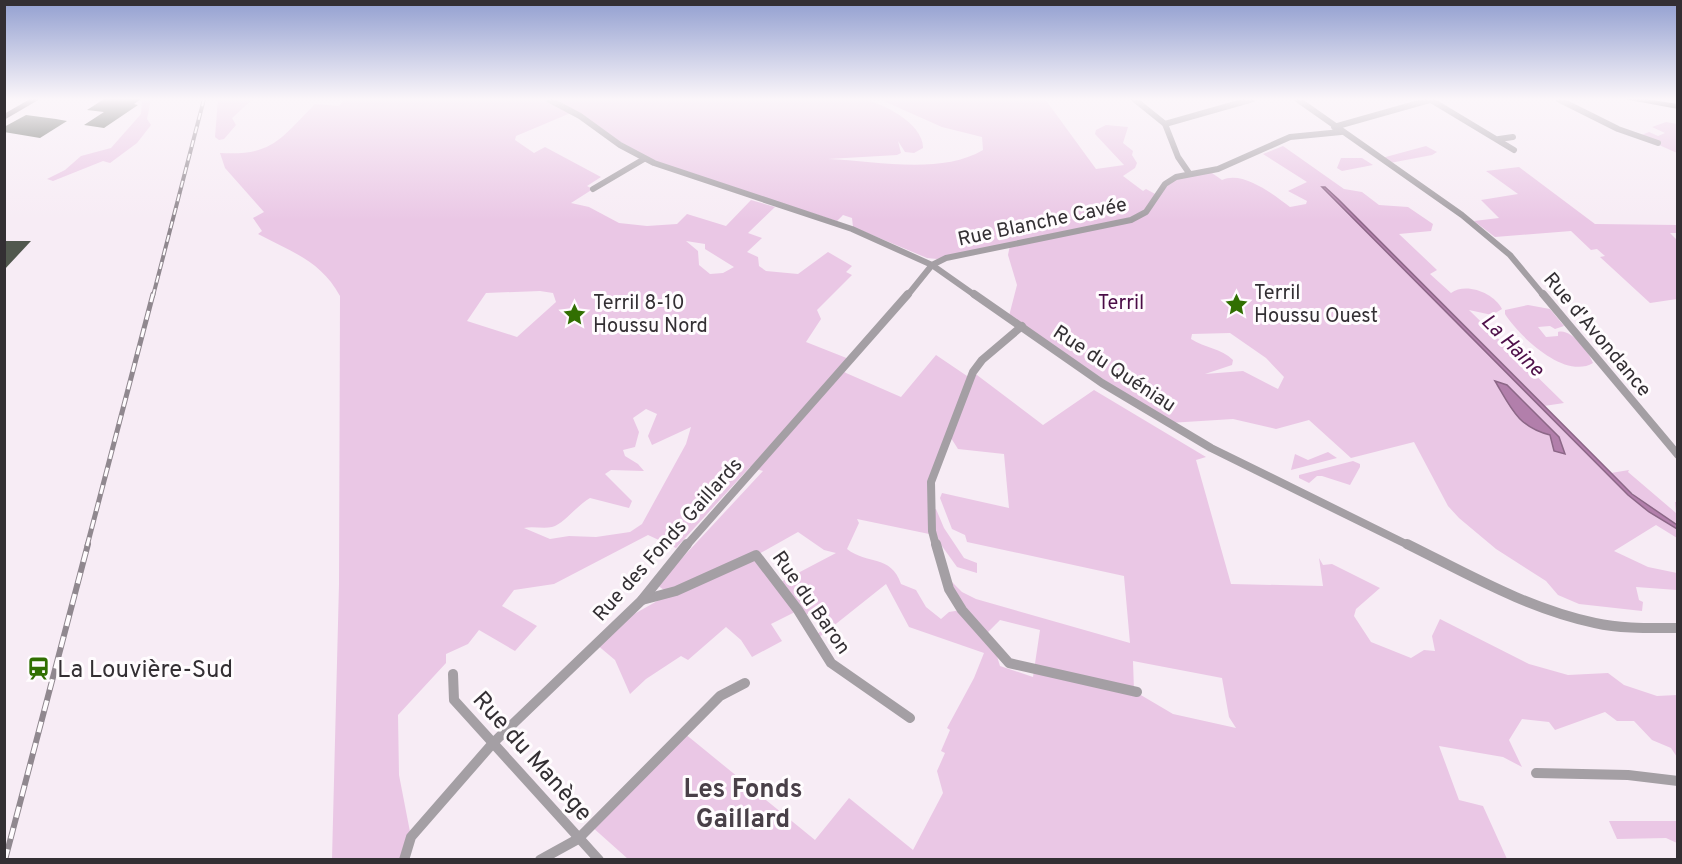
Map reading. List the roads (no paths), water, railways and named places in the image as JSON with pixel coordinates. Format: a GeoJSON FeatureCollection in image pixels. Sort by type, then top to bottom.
{"type":"FeatureCollection","features":[{"type":"Feature","properties":{"kind":"street","name":"Rue du Quéniau"},"geometry":{"type":"LineString","coordinates":[[612,139],[644,159],[852,229],[932,265],[1102,383],[1210,448],[1519,599],[1574,618],[1610,626],[1677,628]]}},
{"type":"Feature","properties":{"kind":"street"},"geometry":{"type":"LineString","coordinates":[[1171,139],[1189,173],[1218,169],[1281,139]]}},
{"type":"Feature","properties":{"kind":"street","name":"Rue d'Avondance"},"geometry":{"type":"LineString","coordinates":[[1352,139],[1491,238],[1515,260],[1677,455]]}},
{"type":"Feature","properties":{"kind":"street"},"geometry":{"type":"LineString","coordinates":[[1499,139],[1514,150]]}},
{"type":"Feature","properties":{"kind":"street"},"geometry":{"type":"LineString","coordinates":[[1647,139],[1658,143]]}},
{"type":"Feature","properties":{"kind":"street"},"geometry":{"type":"LineString","coordinates":[[593,189],[644,159]]}},
{"type":"Feature","properties":{"kind":"street","name":"Rue Blanche Cavée"},"geometry":{"type":"LineString","coordinates":[[932,265],[946,258],[1131,220],[1146,212],[1165,184],[1178,176],[1189,173]]}},
{"type":"Feature","properties":{"kind":"street","name":"Rue des Fonds Gaillards"},"geometry":{"type":"LineString","coordinates":[[404,860],[411,837],[493,743],[642,600],[658,576],[932,265]]}},
{"type":"Feature","properties":{"kind":"street"},"geometry":{"type":"LineString","coordinates":[[1022,326],[982,360],[973,372],[931,482],[932,531],[949,589],[962,610],[1009,663],[1018,667],[1137,692]]}},
{"type":"Feature","properties":{"kind":"street","name":"Rue du Baron"},"geometry":{"type":"LineString","coordinates":[[642,600],[676,591],[756,555],[798,610],[831,663],[910,718]]}},
{"type":"Feature","properties":{"kind":"street","name":"Rue du Manège"},"geometry":{"type":"LineString","coordinates":[[453,674],[454,700],[599,860]]}},
{"type":"Feature","properties":{"kind":"street"},"geometry":{"type":"LineString","coordinates":[[540,860],[578,839],[720,696],[745,683]]}},
{"type":"Feature","properties":{"kind":"street"},"geometry":{"type":"LineString","coordinates":[[1536,774],[1603,774],[1677,781]]}},
{"type":"Feature","properties":{"kind":"railway"},"geometry":{"type":"LineString","coordinates":[[153,296],[194,139]]}},
{"type":"Feature","properties":{"kind":"railway"},"geometry":{"type":"LineString","coordinates":[[87,546],[153,294]]}},
{"type":"Feature","properties":{"kind":"railway"},"geometry":{"type":"LineString","coordinates":[[5,860],[88,544]]}},
{"type":"Feature","properties":{"kind":"place","name":"Terril Houssu Ouest"},"geometry":{"type":"Point","coordinates":[1236,304]}},
{"type":"Feature","properties":{"kind":"place","name":"Terril 8-10 Houssu Nord"},"geometry":{"type":"Point","coordinates":[575,314]}},
{"type":"Feature","properties":{"kind":"place","name":"La Louvière-Sud"},"geometry":{"type":"Point","coordinates":[39,669]}},
{"type":"Feature","properties":{"kind":"district","name":"Les Fonds Gaillard"},"geometry":{"type":"Point","coordinates":[743,803]}},
{"type":"Feature","properties":{"kind":"park label","name":"Terril"},"geometry":{"type":"Point","coordinates":[1121,302]}},
{"type":"Feature","properties":{"kind":"water label","name":"La Haine"},"geometry":{"type":"Point","coordinates":[1513,345]}}]}
